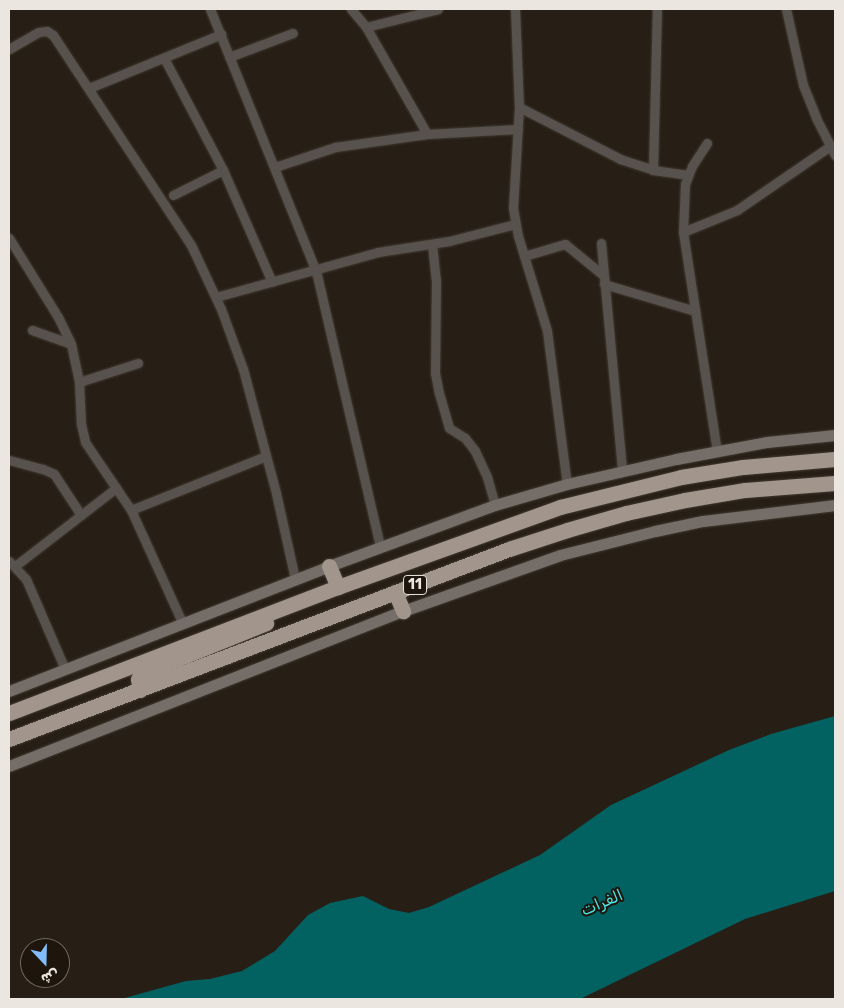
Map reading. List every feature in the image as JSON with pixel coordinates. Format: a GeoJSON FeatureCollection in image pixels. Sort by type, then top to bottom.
{"type":"FeatureCollection","features":[{"type":"Feature","properties":{"kind":"highway","name":"11"},"geometry":{"type":"LineString","coordinates":[[9,713],[338,587],[526,518],[620,490],[743,467],[835,459]]}},
{"type":"Feature","properties":{"kind":"highway","name":"11"},"geometry":{"type":"LineString","coordinates":[[9,739],[510,549],[626,513],[685,500],[745,490],[835,483]]}},
{"type":"Feature","properties":{"kind":"highway"},"geometry":{"type":"LineString","coordinates":[[329,566],[338,587]]}},
{"type":"Feature","properties":{"kind":"highway"},"geometry":{"type":"LineString","coordinates":[[395,592],[403,611]]}},
{"type":"Feature","properties":{"kind":"highway"},"geometry":{"type":"LineString","coordinates":[[140,690],[138,679],[143,672],[256,629],[301,601]]}},
{"type":"Feature","properties":{"kind":"highway"},"geometry":{"type":"LineString","coordinates":[[9,731],[97,696],[101,687],[97,678]]}},
{"type":"Feature","properties":{"kind":"main road"},"geometry":{"type":"LineString","coordinates":[[9,691],[329,566],[495,505],[622,470],[767,442],[835,435]]}},
{"type":"Feature","properties":{"kind":"main road"},"geometry":{"type":"LineString","coordinates":[[9,766],[403,611],[513,570],[616,540],[722,518],[835,505]]}},
{"type":"Feature","properties":{"kind":"street"},"geometry":{"type":"LineString","coordinates":[[210,9],[316,271],[380,548]]}},
{"type":"Feature","properties":{"kind":"street"},"geometry":{"type":"LineString","coordinates":[[351,9],[366,27],[427,134]]}},
{"type":"Feature","properties":{"kind":"street"},"geometry":{"type":"LineString","coordinates":[[366,27],[438,9]]}},
{"type":"Feature","properties":{"kind":"street"},"geometry":{"type":"LineString","coordinates":[[515,9],[519,107],[514,193],[515,224],[547,332],[567,484]]}},
{"type":"Feature","properties":{"kind":"street"},"geometry":{"type":"LineString","coordinates":[[653,170],[657,9]]}},
{"type":"Feature","properties":{"kind":"street"},"geometry":{"type":"LineString","coordinates":[[786,9],[802,85],[835,155]]}},
{"type":"Feature","properties":{"kind":"street"},"geometry":{"type":"LineString","coordinates":[[9,50],[39,32],[50,32],[89,88],[191,245],[216,297],[243,368],[295,580]]}},
{"type":"Feature","properties":{"kind":"street"},"geometry":{"type":"LineString","coordinates":[[229,57],[293,32]]}},
{"type":"Feature","properties":{"kind":"street"},"geometry":{"type":"LineString","coordinates":[[89,88],[221,34]]}},
{"type":"Feature","properties":{"kind":"street"},"geometry":{"type":"LineString","coordinates":[[164,58],[223,170],[272,282]]}},
{"type":"Feature","properties":{"kind":"street"},"geometry":{"type":"LineString","coordinates":[[519,107],[620,159],[653,170],[688,175]]}},
{"type":"Feature","properties":{"kind":"street"},"geometry":{"type":"LineString","coordinates":[[275,167],[336,147],[427,134],[518,129]]}},
{"type":"Feature","properties":{"kind":"street"},"geometry":{"type":"LineString","coordinates":[[707,143],[688,175],[684,193],[683,232],[717,451]]}},
{"type":"Feature","properties":{"kind":"street"},"geometry":{"type":"LineString","coordinates":[[683,232],[737,210],[830,146]]}},
{"type":"Feature","properties":{"kind":"street"},"geometry":{"type":"LineString","coordinates":[[173,195],[223,170]]}},
{"type":"Feature","properties":{"kind":"street"},"geometry":{"type":"LineString","coordinates":[[216,297],[316,271],[378,252],[432,244],[515,224]]}},
{"type":"Feature","properties":{"kind":"street"},"geometry":{"type":"LineString","coordinates":[[9,238],[54,310],[71,344],[79,382],[81,424],[85,442],[131,510],[183,624]]}},
{"type":"Feature","properties":{"kind":"street"},"geometry":{"type":"LineString","coordinates":[[601,243],[622,470]]}},
{"type":"Feature","properties":{"kind":"street"},"geometry":{"type":"LineString","coordinates":[[432,244],[436,294],[435,373],[441,403],[449,428],[465,438],[475,451],[487,477],[495,505]]}},
{"type":"Feature","properties":{"kind":"street"},"geometry":{"type":"LineString","coordinates":[[524,256],[565,244],[604,280],[696,311]]}},
{"type":"Feature","properties":{"kind":"street"},"geometry":{"type":"LineString","coordinates":[[32,330],[71,344]]}},
{"type":"Feature","properties":{"kind":"street"},"geometry":{"type":"LineString","coordinates":[[79,382],[138,363]]}},
{"type":"Feature","properties":{"kind":"street"},"geometry":{"type":"LineString","coordinates":[[131,510],[266,456]]}},
{"type":"Feature","properties":{"kind":"street"},"geometry":{"type":"LineString","coordinates":[[9,460],[43,469],[54,474],[81,515]]}},
{"type":"Feature","properties":{"kind":"street"},"geometry":{"type":"LineString","coordinates":[[65,669],[26,579],[12,564],[116,488]]}},
{"type":"Feature","properties":{"kind":"water","name":"الفرات"},"geometry":{"type":"Polygon","coordinates":[[[835,716],[835,891],[745,919],[580,999],[121,999],[186,981],[210,979],[242,971],[275,951],[308,915],[330,903],[363,896],[389,909],[409,913],[429,907],[540,855],[611,805],[729,750],[771,734],[835,716]]]}}]}
